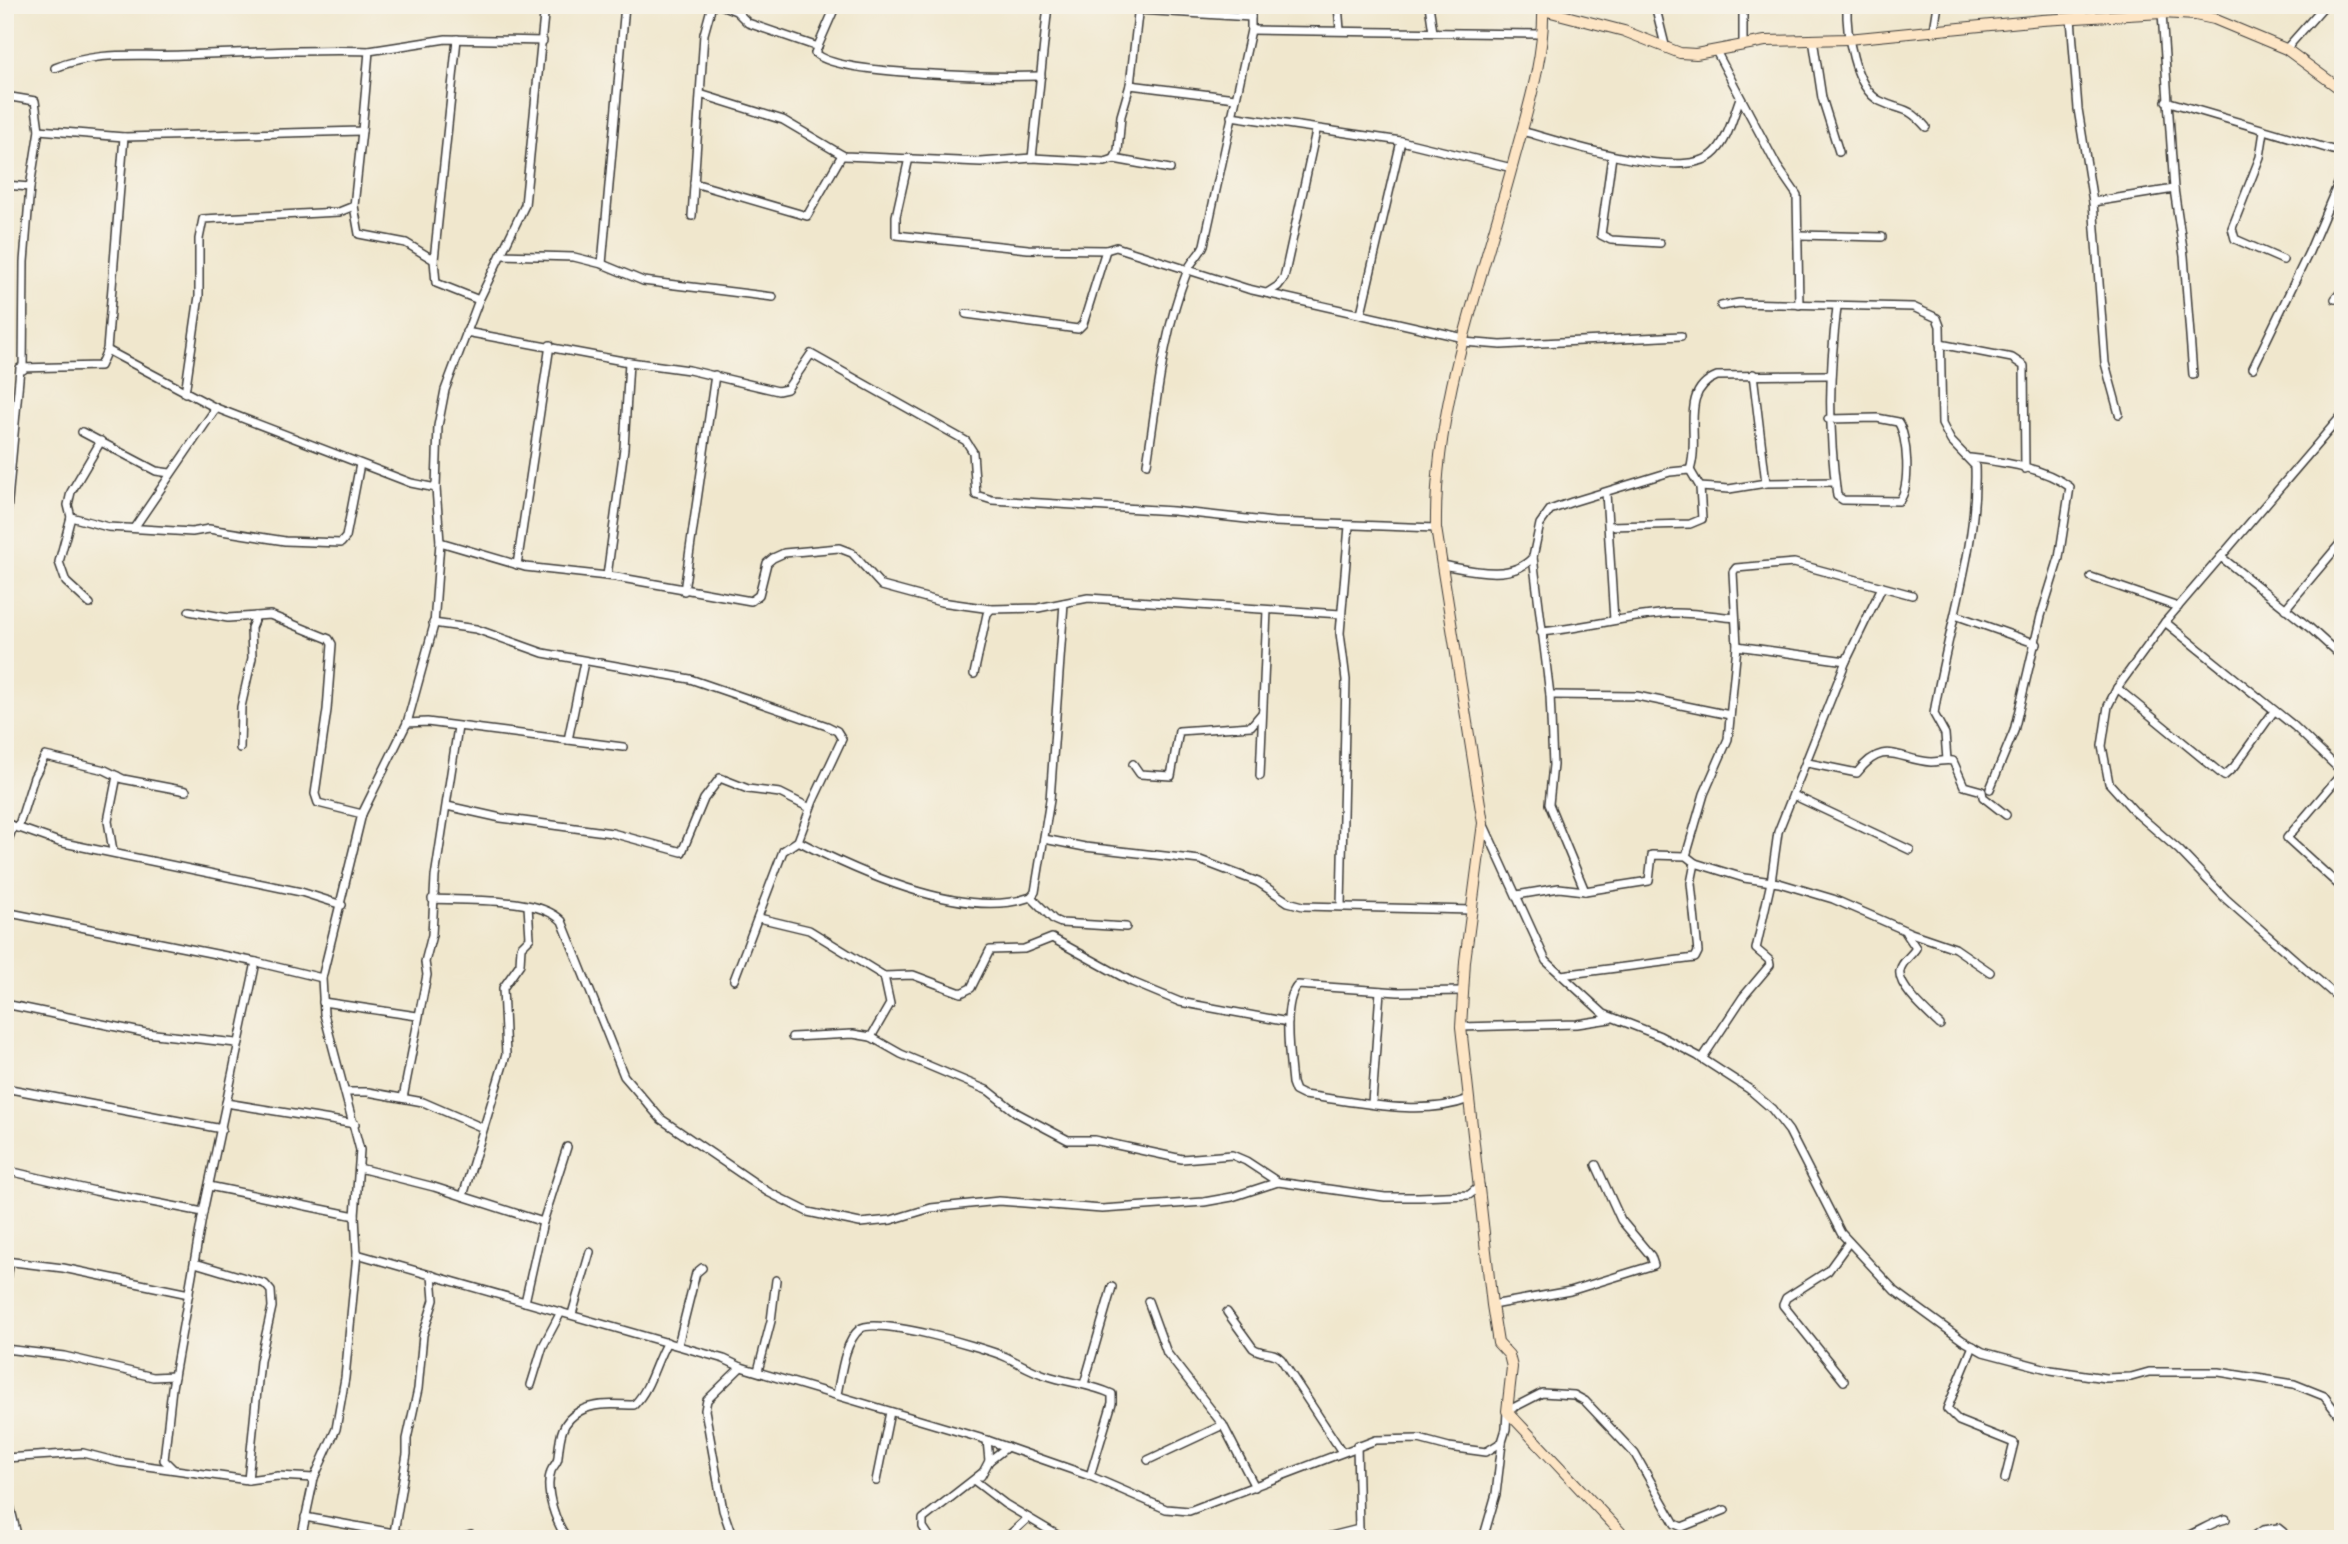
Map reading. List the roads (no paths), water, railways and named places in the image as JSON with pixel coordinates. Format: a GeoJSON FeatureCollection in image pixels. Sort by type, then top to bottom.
{"type":"FeatureCollection","features":[{"type":"Feature","properties":{"kind":"street"},"geometry":{"type":"LineString","coordinates":[[302,1539],[314,1478],[336,1429],[357,1254],[355,1216],[360,1150],[323,1002],[322,978],[342,905],[362,814],[407,723],[433,623],[440,542],[436,488],[438,426],[445,390],[466,332],[527,199],[545,5]]}},
{"type":"Feature","properties":{"kind":"street"},"geometry":{"type":"LineString","coordinates":[[602,264],[625,5]]}},
{"type":"Feature","properties":{"kind":"street"},"geometry":{"type":"LineString","coordinates":[[692,216],[705,34],[712,5]]}},
{"type":"Feature","properties":{"kind":"street"},"geometry":{"type":"LineString","coordinates":[[721,5],[736,11],[748,23],[818,47]]}},
{"type":"Feature","properties":{"kind":"street"},"geometry":{"type":"LineString","coordinates":[[836,5],[816,53],[819,57],[949,77],[1041,76]]}},
{"type":"Feature","properties":{"kind":"street"},"geometry":{"type":"LineString","coordinates":[[1032,158],[1048,5]]}},
{"type":"Feature","properties":{"kind":"street"},"geometry":{"type":"LineString","coordinates":[[1147,464],[1166,345],[1188,268],[1198,258],[1204,244],[1251,30],[1251,5]]}},
{"type":"Feature","properties":{"kind":"street"},"geometry":{"type":"LineString","coordinates":[[1338,5],[1340,30]]}},
{"type":"Feature","properties":{"kind":"street"},"geometry":{"type":"LineString","coordinates":[[1429,5],[1433,32]]}},
{"type":"Feature","properties":{"kind":"street"},"geometry":{"type":"LineString","coordinates":[[1655,5],[1665,46]]}},
{"type":"Feature","properties":{"kind":"street"},"geometry":{"type":"LineString","coordinates":[[1743,5],[1743,45]]}},
{"type":"Feature","properties":{"kind":"street"},"geometry":{"type":"LineString","coordinates":[[1847,5],[1848,39],[1858,71],[1871,94],[1883,103],[1909,110],[1926,127]]}},
{"type":"Feature","properties":{"kind":"street"},"geometry":{"type":"LineString","coordinates":[[1934,30],[1938,5]]}},
{"type":"Feature","properties":{"kind":"street"},"geometry":{"type":"LineString","coordinates":[[2286,49],[2325,5]]}},
{"type":"Feature","properties":{"kind":"street"},"geometry":{"type":"LineString","coordinates":[[1114,159],[1118,151],[1121,116],[1129,85],[1139,8],[1251,17]]}},
{"type":"Feature","properties":{"kind":"street"},"geometry":{"type":"LineString","coordinates":[[1483,1539],[1496,1494],[1512,1367],[1509,1355],[1498,1343],[1492,1305],[1481,1185],[1461,1027],[1483,823],[1436,528],[1440,445],[1463,340],[1537,71],[1543,8],[1689,54],[1743,45],[2162,13],[2176,9],[2214,19],[2286,49],[2343,91]]}},
{"type":"Feature","properties":{"kind":"street"},"geometry":{"type":"LineString","coordinates":[[2162,13],[2166,102],[2174,189],[2184,256],[2193,375]]}},
{"type":"Feature","properties":{"kind":"street"},"geometry":{"type":"LineString","coordinates":[[2071,18],[2078,108],[2093,202],[2105,363],[2119,414]]}},
{"type":"Feature","properties":{"kind":"street"},"geometry":{"type":"LineString","coordinates":[[1251,30],[1541,34]]}},
{"type":"Feature","properties":{"kind":"street"},"geometry":{"type":"LineString","coordinates":[[55,68],[92,56],[111,54],[146,57],[229,51],[369,51],[457,38],[543,41]]}},
{"type":"Feature","properties":{"kind":"street"},"geometry":{"type":"LineString","coordinates":[[457,38],[434,260],[436,284],[480,300]]}},
{"type":"Feature","properties":{"kind":"street"},"geometry":{"type":"LineString","coordinates":[[1814,39],[1822,98],[1839,152]]}},
{"type":"Feature","properties":{"kind":"street"},"geometry":{"type":"LineString","coordinates":[[369,51],[354,206],[359,234],[406,243],[434,260]]}},
{"type":"Feature","properties":{"kind":"street"},"geometry":{"type":"LineString","coordinates":[[1716,51],[1777,166],[1797,195],[1799,306]]}},
{"type":"Feature","properties":{"kind":"street"},"geometry":{"type":"LineString","coordinates":[[1129,85],[1235,98]]}},
{"type":"Feature","properties":{"kind":"street"},"geometry":{"type":"LineString","coordinates":[[702,95],[783,120],[842,155],[981,162],[1032,158],[1105,162],[1114,159],[1170,169]]}},
{"type":"Feature","properties":{"kind":"street"},"geometry":{"type":"LineString","coordinates":[[5,96],[35,101],[39,131],[30,187],[24,262],[23,370]]}},
{"type":"Feature","properties":{"kind":"street"},"geometry":{"type":"LineString","coordinates":[[1522,131],[1612,156],[1692,164],[1702,161],[1723,142],[1740,97]]}},
{"type":"Feature","properties":{"kind":"street"},"geometry":{"type":"LineString","coordinates":[[2166,102],[2343,153]]}},
{"type":"Feature","properties":{"kind":"street"},"geometry":{"type":"LineString","coordinates":[[1231,117],[1401,141],[1512,168]]}},
{"type":"Feature","properties":{"kind":"street"},"geometry":{"type":"LineString","coordinates":[[39,131],[124,136],[362,131]]}},
{"type":"Feature","properties":{"kind":"street"},"geometry":{"type":"LineString","coordinates":[[1267,293],[1284,278],[1316,131]]}},
{"type":"Feature","properties":{"kind":"street"},"geometry":{"type":"LineString","coordinates":[[2264,131],[2260,157],[2232,228],[2235,239],[2283,260]]}},
{"type":"Feature","properties":{"kind":"street"},"geometry":{"type":"LineString","coordinates":[[6,523],[19,368],[100,366],[107,350],[124,136]]}},
{"type":"Feature","properties":{"kind":"street"},"geometry":{"type":"LineString","coordinates":[[1361,313],[1401,141]]}},
{"type":"Feature","properties":{"kind":"street"},"geometry":{"type":"LineString","coordinates":[[694,183],[807,216],[842,155]]}},
{"type":"Feature","properties":{"kind":"street"},"geometry":{"type":"LineString","coordinates":[[1612,156],[1601,234],[1611,240],[1660,243]]}},
{"type":"Feature","properties":{"kind":"street"},"geometry":{"type":"LineString","coordinates":[[909,158],[895,225],[896,235],[1028,249],[1106,250],[1116,247],[1267,293],[1361,313],[1463,340],[1501,345],[1681,335]]}},
{"type":"Feature","properties":{"kind":"street"},"geometry":{"type":"LineString","coordinates":[[2253,368],[2304,264],[2343,172]]}},
{"type":"Feature","properties":{"kind":"street"},"geometry":{"type":"LineString","coordinates":[[5,185],[30,187]]}},
{"type":"Feature","properties":{"kind":"street"},"geometry":{"type":"LineString","coordinates":[[2093,202],[2174,189]]}},
{"type":"Feature","properties":{"kind":"street"},"geometry":{"type":"LineString","coordinates":[[185,393],[198,309],[199,239],[203,219],[339,212],[354,206]]}},
{"type":"Feature","properties":{"kind":"street"},"geometry":{"type":"LineString","coordinates":[[1799,235],[1882,237]]}},
{"type":"Feature","properties":{"kind":"street"},"geometry":{"type":"LineString","coordinates":[[966,314],[1078,329],[1083,324],[1106,250]]}},
{"type":"Feature","properties":{"kind":"street"},"geometry":{"type":"LineString","coordinates":[[501,255],[574,257],[602,264],[643,281],[773,297]]}},
{"type":"Feature","properties":{"kind":"street"},"geometry":{"type":"LineString","coordinates":[[2335,299],[2343,289]]}},
{"type":"Feature","properties":{"kind":"street"},"geometry":{"type":"LineString","coordinates":[[1721,306],[1739,303],[1922,309],[1937,318],[1942,424],[1951,442],[1970,458],[1975,466],[1975,485],[1955,615],[1934,714],[1945,733],[1947,760]]}},
{"type":"Feature","properties":{"kind":"street"},"geometry":{"type":"LineString","coordinates":[[1828,419],[1893,420],[1902,428],[1906,448],[1906,489],[1899,502],[1843,500],[1837,496],[1828,419],[1829,375],[1837,307]]}},
{"type":"Feature","properties":{"kind":"street"},"geometry":{"type":"LineString","coordinates":[[466,332],[715,375],[784,391],[811,354],[966,442],[973,452],[976,495],[992,500],[1349,526],[1436,528]]}},
{"type":"Feature","properties":{"kind":"street"},"geometry":{"type":"LineString","coordinates":[[1940,344],[2012,358],[2024,366],[2025,469]]}},
{"type":"Feature","properties":{"kind":"street"},"geometry":{"type":"LineString","coordinates":[[517,565],[550,345]]}},
{"type":"Feature","properties":{"kind":"street"},"geometry":{"type":"LineString","coordinates":[[107,350],[216,408],[411,483],[436,488]]}},
{"type":"Feature","properties":{"kind":"street"},"geometry":{"type":"LineString","coordinates":[[607,576],[624,448],[629,362]]}},
{"type":"Feature","properties":{"kind":"street"},"geometry":{"type":"LineString","coordinates":[[1753,374],[1766,483]]}},
{"type":"Feature","properties":{"kind":"street"},"geometry":{"type":"LineString","coordinates":[[684,591],[715,375]]}},
{"type":"Feature","properties":{"kind":"street"},"geometry":{"type":"LineString","coordinates":[[1609,526],[1690,524],[1702,519],[1700,487],[1690,470],[1694,457],[1697,390],[1702,383],[1717,376],[1829,375]]}},
{"type":"Feature","properties":{"kind":"street"},"geometry":{"type":"LineString","coordinates":[[5,404],[16,405]]}},
{"type":"Feature","properties":{"kind":"street"},"geometry":{"type":"LineString","coordinates":[[134,528],[216,408]]}},
{"type":"Feature","properties":{"kind":"street"},"geometry":{"type":"LineString","coordinates":[[2343,414],[2165,622],[2117,688],[2108,706],[2102,746],[2109,783],[2135,812],[2179,850],[2226,899],[2343,1002]]}},
{"type":"Feature","properties":{"kind":"street"},"geometry":{"type":"LineString","coordinates":[[82,432],[156,471],[170,473]]}},
{"type":"Feature","properties":{"kind":"street"},"geometry":{"type":"LineString","coordinates":[[90,604],[66,582],[59,569],[71,517],[68,505],[71,492],[101,441]]}},
{"type":"Feature","properties":{"kind":"street"},"geometry":{"type":"LineString","coordinates":[[1970,458],[2012,463],[2060,480],[2070,487],[2059,558],[2041,616],[2037,644],[2014,731],[1990,789]]}},
{"type":"Feature","properties":{"kind":"street"},"geometry":{"type":"LineString","coordinates":[[71,517],[108,527],[192,533],[209,529],[285,541],[341,542],[346,537],[360,464]]}},
{"type":"Feature","properties":{"kind":"street"},"geometry":{"type":"LineString","coordinates":[[1585,891],[1549,804],[1553,765],[1550,695],[1533,556],[1543,515],[1572,502],[1670,472],[1690,470]]}},
{"type":"Feature","properties":{"kind":"street"},"geometry":{"type":"LineString","coordinates":[[1700,487],[1729,489],[1766,483],[1835,482]]}},
{"type":"Feature","properties":{"kind":"street"},"geometry":{"type":"LineString","coordinates":[[1606,493],[1614,620]]}},
{"type":"Feature","properties":{"kind":"street"},"geometry":{"type":"LineString","coordinates":[[1341,906],[1346,680],[1341,614],[1349,526]]}},
{"type":"Feature","properties":{"kind":"street"},"geometry":{"type":"LineString","coordinates":[[2285,609],[2343,540]]}},
{"type":"Feature","properties":{"kind":"street"},"geometry":{"type":"LineString","coordinates":[[440,542],[517,565],[607,576],[755,601],[767,563],[773,558],[784,553],[839,548],[852,553],[882,586],[941,601],[991,609],[1025,610],[1088,598],[1341,614]]}},
{"type":"Feature","properties":{"kind":"street"},"geometry":{"type":"LineString","coordinates":[[1442,565],[1487,572],[1506,571],[1527,563],[1533,556]]}},
{"type":"Feature","properties":{"kind":"street"},"geometry":{"type":"LineString","coordinates":[[2221,557],[2343,658]]}},
{"type":"Feature","properties":{"kind":"street"},"geometry":{"type":"LineString","coordinates":[[1686,856],[1704,794],[1728,739],[1737,646],[1733,572],[1740,565],[1794,563],[1912,595]]}},
{"type":"Feature","properties":{"kind":"street"},"geometry":{"type":"LineString","coordinates":[[2091,577],[2178,607]]}},
{"type":"Feature","properties":{"kind":"street"},"geometry":{"type":"LineString","coordinates":[[1702,1059],[1743,997],[1770,965],[1769,960],[1756,949],[1772,883],[1778,832],[1808,763],[1846,661],[1882,587]]}},
{"type":"Feature","properties":{"kind":"street"},"geometry":{"type":"LineString","coordinates":[[798,841],[841,865],[932,894],[985,905],[1031,897],[1035,892],[1044,839],[1055,750],[1053,720],[1064,603]]}},
{"type":"Feature","properties":{"kind":"street"},"geometry":{"type":"LineString","coordinates":[[974,674],[987,614],[991,609]]}},
{"type":"Feature","properties":{"kind":"street"},"geometry":{"type":"LineString","coordinates":[[1260,776],[1267,610]]}},
{"type":"Feature","properties":{"kind":"street"},"geometry":{"type":"LineString","coordinates":[[189,611],[243,618],[270,615],[326,637],[332,644],[316,800],[325,805],[362,814]]}},
{"type":"Feature","properties":{"kind":"street"},"geometry":{"type":"LineString","coordinates":[[1541,632],[1591,627],[1614,620],[1671,613],[1735,618]]}},
{"type":"Feature","properties":{"kind":"street"},"geometry":{"type":"LineString","coordinates":[[1955,615],[2037,644]]}},
{"type":"Feature","properties":{"kind":"street"},"geometry":{"type":"LineString","coordinates":[[240,748],[240,707],[252,658],[251,628],[256,616]]}},
{"type":"Feature","properties":{"kind":"street"},"geometry":{"type":"LineString","coordinates":[[243,618],[251,628]]}},
{"type":"Feature","properties":{"kind":"street"},"geometry":{"type":"LineString","coordinates":[[2165,622],[2274,711],[2343,772],[2287,838],[2343,889]]}},
{"type":"Feature","properties":{"kind":"street"},"geometry":{"type":"LineString","coordinates":[[433,623],[476,629],[543,653],[584,662],[690,679],[837,731],[842,739],[798,841],[783,851],[734,980]]}},
{"type":"Feature","properties":{"kind":"street"},"geometry":{"type":"LineString","coordinates":[[1737,646],[1846,661]]}},
{"type":"Feature","properties":{"kind":"street"},"geometry":{"type":"LineString","coordinates":[[568,740],[584,662]]}},
{"type":"Feature","properties":{"kind":"street"},"geometry":{"type":"LineString","coordinates":[[2117,688],[2224,776],[2274,711]]}},
{"type":"Feature","properties":{"kind":"street"},"geometry":{"type":"LineString","coordinates":[[1550,695],[1637,696],[1730,715]]}},
{"type":"Feature","properties":{"kind":"street"},"geometry":{"type":"LineString","coordinates":[[1133,764],[1140,774],[1171,776],[1179,731],[1251,726],[1262,713]]}},
{"type":"Feature","properties":{"kind":"street"},"geometry":{"type":"LineString","coordinates":[[407,723],[623,747]]}},
{"type":"Feature","properties":{"kind":"street"},"geometry":{"type":"LineString","coordinates":[[403,1098],[427,973],[425,962],[432,934],[432,899],[458,727]]}},
{"type":"Feature","properties":{"kind":"street"},"geometry":{"type":"LineString","coordinates":[[1808,763],[1857,773],[1865,763],[1892,751],[1931,762],[1952,761],[1964,786],[1982,791],[1983,797],[2006,815]]}},
{"type":"Feature","properties":{"kind":"street"},"geometry":{"type":"LineString","coordinates":[[5,848],[45,756],[186,791]]}},
{"type":"Feature","properties":{"kind":"street"},"geometry":{"type":"LineString","coordinates":[[113,851],[108,821],[117,776]]}},
{"type":"Feature","properties":{"kind":"street"},"geometry":{"type":"LineString","coordinates":[[447,806],[501,818],[612,833],[682,852],[704,799],[720,778],[748,789],[780,793],[810,808]]}},
{"type":"Feature","properties":{"kind":"street"},"geometry":{"type":"LineString","coordinates":[[1793,795],[1910,850]]}},
{"type":"Feature","properties":{"kind":"street"},"geometry":{"type":"LineString","coordinates":[[1483,823],[1538,947],[1561,975],[1611,1019],[1660,1036],[1749,1089],[1789,1131],[1841,1233],[1895,1291],[1973,1346],[2051,1370],[2105,1378],[2131,1377],[2149,1372],[2219,1372],[2294,1384],[2324,1396],[2343,1421]]}},
{"type":"Feature","properties":{"kind":"street"},"geometry":{"type":"LineString","coordinates":[[5,824],[59,842],[301,891],[342,905]]}},
{"type":"Feature","properties":{"kind":"street"},"geometry":{"type":"LineString","coordinates":[[1044,839],[1085,847],[1200,860],[1258,882],[1287,902],[1303,906],[1472,910]]}},
{"type":"Feature","properties":{"kind":"street"},"geometry":{"type":"LineString","coordinates":[[1517,895],[1559,888],[1585,891],[1649,881],[1652,855],[1686,856],[1695,863],[1744,878],[1833,899],[1903,930],[1955,948],[1990,972]]}},
{"type":"Feature","properties":{"kind":"street"},"geometry":{"type":"LineString","coordinates":[[1561,975],[1695,958],[1698,943],[1691,883],[1695,863]]}},
{"type":"Feature","properties":{"kind":"street"},"geometry":{"type":"LineString","coordinates":[[1031,897],[1054,920],[1061,923],[1126,927]]}},
{"type":"Feature","properties":{"kind":"street"},"geometry":{"type":"LineString","coordinates":[[432,899],[528,906],[554,913],[562,921],[624,1076],[647,1104],[661,1119],[768,1192],[808,1212],[860,1223],[891,1220],[931,1208],[999,1201],[1102,1209],[1148,1207],[1232,1197],[1278,1182],[1385,1196],[1419,1197],[1469,1195],[1481,1185]]}},
{"type":"Feature","properties":{"kind":"street"},"geometry":{"type":"LineString","coordinates":[[463,1196],[506,1055],[503,988],[520,964],[521,947],[530,938],[528,906]]}},
{"type":"Feature","properties":{"kind":"street"},"geometry":{"type":"LineString","coordinates":[[5,912],[256,962],[322,978]]}},
{"type":"Feature","properties":{"kind":"street"},"geometry":{"type":"LineString","coordinates":[[759,918],[809,930],[884,976],[913,975],[965,993],[971,988],[990,950],[1024,949],[1052,938],[1132,982],[1180,1002],[1288,1022]]}},
{"type":"Feature","properties":{"kind":"street"},"geometry":{"type":"LineString","coordinates":[[1903,930],[1916,948],[1901,966],[1900,977],[1909,993],[1940,1025]]}},
{"type":"Feature","properties":{"kind":"street"},"geometry":{"type":"LineString","coordinates":[[156,1467],[164,1460],[174,1376],[203,1212],[222,1129],[236,1044],[256,962]]}},
{"type":"Feature","properties":{"kind":"street"},"geometry":{"type":"LineString","coordinates":[[871,1037],[890,1004],[884,976]]}},
{"type":"Feature","properties":{"kind":"street"},"geometry":{"type":"LineString","coordinates":[[1463,991],[1380,991],[1298,985],[1293,989],[1288,1022],[1295,1091],[1303,1095],[1372,1103],[1448,1107],[1469,1099]]}},
{"type":"Feature","properties":{"kind":"street"},"geometry":{"type":"LineString","coordinates":[[1372,1103],[1380,991]]}},
{"type":"Feature","properties":{"kind":"street"},"geometry":{"type":"LineString","coordinates":[[323,1002],[417,1016]]}},
{"type":"Feature","properties":{"kind":"street"},"geometry":{"type":"LineString","coordinates":[[5,1004],[146,1033],[236,1044]]}},
{"type":"Feature","properties":{"kind":"street"},"geometry":{"type":"LineString","coordinates":[[1461,1027],[1577,1024],[1611,1019]]}},
{"type":"Feature","properties":{"kind":"street"},"geometry":{"type":"LineString","coordinates":[[792,1037],[853,1034],[871,1037],[901,1054],[989,1091],[1017,1113],[1068,1140],[1094,1140],[1182,1159],[1232,1155],[1246,1160],[1278,1182]]}},
{"type":"Feature","properties":{"kind":"street"},"geometry":{"type":"LineString","coordinates":[[5,1088],[222,1129]]}},
{"type":"Feature","properties":{"kind":"street"},"geometry":{"type":"LineString","coordinates":[[347,1092],[403,1098],[435,1106],[483,1128]]}},
{"type":"Feature","properties":{"kind":"street"},"geometry":{"type":"LineString","coordinates":[[226,1103],[355,1124]]}},
{"type":"Feature","properties":{"kind":"street"},"geometry":{"type":"LineString","coordinates":[[525,1301],[543,1223],[568,1147]]}},
{"type":"Feature","properties":{"kind":"street"},"geometry":{"type":"LineString","coordinates":[[1492,1305],[1570,1291],[1654,1265],[1651,1256],[1621,1220],[1596,1164]]}},
{"type":"Feature","properties":{"kind":"street"},"geometry":{"type":"LineString","coordinates":[[359,1168],[463,1196],[543,1223]]}},
{"type":"Feature","properties":{"kind":"street"},"geometry":{"type":"LineString","coordinates":[[5,1170],[203,1212]]}},
{"type":"Feature","properties":{"kind":"street"},"geometry":{"type":"LineString","coordinates":[[209,1186],[355,1216]]}},
{"type":"Feature","properties":{"kind":"street"},"geometry":{"type":"LineString","coordinates":[[1844,1381],[1783,1305],[1786,1298],[1828,1271],[1849,1242]]}},
{"type":"Feature","properties":{"kind":"street"},"geometry":{"type":"LineString","coordinates":[[572,1314],[590,1252]]}},
{"type":"Feature","properties":{"kind":"street"},"geometry":{"type":"LineString","coordinates":[[357,1254],[678,1345],[741,1367],[987,1440],[1090,1476],[1170,1511],[1189,1511],[1376,1440],[1419,1439],[1449,1447],[1486,1452],[1502,1442]]}},
{"type":"Feature","properties":{"kind":"street"},"geometry":{"type":"LineString","coordinates":[[5,1290],[8,1261],[63,1268],[189,1294]]}},
{"type":"Feature","properties":{"kind":"street"},"geometry":{"type":"LineString","coordinates":[[195,1263],[265,1284],[271,1291],[272,1307],[260,1362],[248,1480]]}},
{"type":"Feature","properties":{"kind":"street"},"geometry":{"type":"LineString","coordinates":[[678,1345],[696,1273],[702,1268]]}},
{"type":"Feature","properties":{"kind":"street"},"geometry":{"type":"LineString","coordinates":[[393,1535],[418,1389],[423,1335],[434,1300],[432,1275]]}},
{"type":"Feature","properties":{"kind":"street"},"geometry":{"type":"LineString","coordinates":[[758,1371],[771,1321],[776,1280]]}},
{"type":"Feature","properties":{"kind":"street"},"geometry":{"type":"LineString","coordinates":[[1084,1384],[1112,1287]]}},
{"type":"Feature","properties":{"kind":"street"},"geometry":{"type":"LineString","coordinates":[[1148,1301],[1167,1353],[1188,1384],[1223,1424],[1255,1487]]}},
{"type":"Feature","properties":{"kind":"street"},"geometry":{"type":"LineString","coordinates":[[531,1385],[543,1346],[561,1312]]}},
{"type":"Feature","properties":{"kind":"street"},"geometry":{"type":"LineString","coordinates":[[1227,1312],[1252,1348],[1257,1352],[1273,1353],[1281,1359],[1342,1452]]}},
{"type":"Feature","properties":{"kind":"street"},"geometry":{"type":"LineString","coordinates":[[837,1394],[845,1360],[860,1328],[878,1324],[917,1331],[997,1354],[1045,1376],[1084,1384],[1112,1394],[1112,1403],[1090,1476]]}},
{"type":"Feature","properties":{"kind":"street"},"geometry":{"type":"LineString","coordinates":[[568,1539],[560,1529],[551,1499],[550,1479],[558,1460],[558,1438],[568,1421],[583,1409],[634,1405],[650,1382],[657,1358],[667,1342]]}},
{"type":"Feature","properties":{"kind":"street"},"geometry":{"type":"LineString","coordinates":[[1973,1346],[1947,1409],[1959,1421],[2014,1443],[2005,1479]]}},
{"type":"Feature","properties":{"kind":"street"},"geometry":{"type":"LineString","coordinates":[[5,1349],[64,1356],[153,1377],[174,1376]]}},
{"type":"Feature","properties":{"kind":"street"},"geometry":{"type":"LineString","coordinates":[[733,1539],[720,1499],[705,1410],[707,1401],[741,1367]]}},
{"type":"Feature","properties":{"kind":"street"},"geometry":{"type":"LineString","coordinates":[[1507,1411],[1542,1393],[1574,1395],[1597,1411],[1635,1454],[1675,1524],[1682,1527],[1726,1510]]}},
{"type":"Feature","properties":{"kind":"street"},"geometry":{"type":"LineString","coordinates":[[1507,1411],[1627,1539]]}},
{"type":"Feature","properties":{"kind":"street"},"geometry":{"type":"LineString","coordinates":[[876,1481],[891,1412]]}},
{"type":"Feature","properties":{"kind":"street"},"geometry":{"type":"LineString","coordinates":[[1148,1460],[1223,1424]]}},
{"type":"Feature","properties":{"kind":"street"},"geometry":{"type":"LineString","coordinates":[[987,1440],[989,1461]]}},
{"type":"Feature","properties":{"kind":"street"},"geometry":{"type":"LineString","coordinates":[[1356,1539],[1359,1529],[1357,1446]]}},
{"type":"Feature","properties":{"kind":"street"},"geometry":{"type":"LineString","coordinates":[[931,1539],[923,1527],[923,1519],[952,1495],[977,1482],[989,1461],[1007,1447]]}},
{"type":"Feature","properties":{"kind":"street"},"geometry":{"type":"LineString","coordinates":[[5,1458],[83,1453],[118,1462],[248,1480],[278,1476],[314,1478]]}},
{"type":"Feature","properties":{"kind":"street"},"geometry":{"type":"LineString","coordinates":[[164,1460],[173,1469]]}},
{"type":"Feature","properties":{"kind":"street"},"geometry":{"type":"LineString","coordinates":[[977,1482],[1028,1518],[1064,1539]]}},
{"type":"Feature","properties":{"kind":"street"},"geometry":{"type":"LineString","coordinates":[[5,1485],[18,1539]]}},
{"type":"Feature","properties":{"kind":"street"},"geometry":{"type":"LineString","coordinates":[[305,1517],[427,1539]]}},
{"type":"Feature","properties":{"kind":"street"},"geometry":{"type":"LineString","coordinates":[[1005,1539],[1028,1518]]}},
{"type":"Feature","properties":{"kind":"street"},"geometry":{"type":"LineString","coordinates":[[2173,1539],[2191,1536],[2205,1525],[2226,1520]]}},
{"type":"Feature","properties":{"kind":"street"},"geometry":{"type":"LineString","coordinates":[[2250,1539],[2268,1528],[2278,1528],[2283,1532]]}},
{"type":"Feature","properties":{"kind":"street"},"geometry":{"type":"LineString","coordinates":[[1319,1539],[1359,1529]]}},
{"type":"Feature","properties":{"kind":"street"},"geometry":{"type":"LineString","coordinates":[[459,1539],[471,1535],[477,1539]]}}]}
